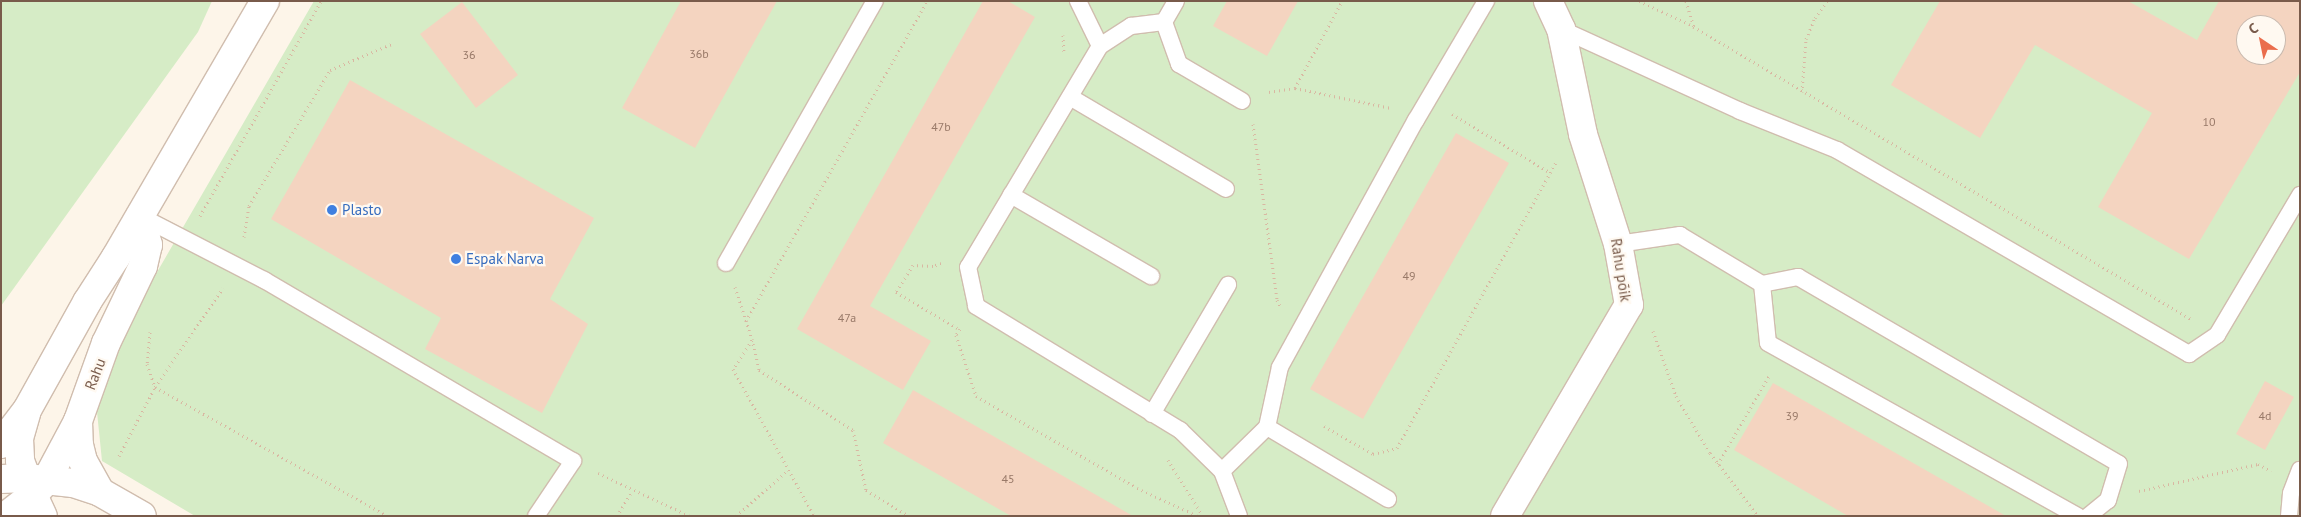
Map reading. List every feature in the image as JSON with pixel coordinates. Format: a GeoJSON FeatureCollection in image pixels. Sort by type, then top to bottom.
{"type":"FeatureCollection","features":[{"type":"Feature","properties":{"kind":"main road"},"geometry":{"type":"LineString","coordinates":[[1,444],[27,410],[87,302],[140,216],[264,1]]}},
{"type":"Feature","properties":{"kind":"main road","name":"Rahu põik"},"geometry":{"type":"LineString","coordinates":[[1505,516],[1630,305],[1618,244],[1583,134],[1561,29],[1548,1]]}},
{"type":"Feature","properties":{"kind":"main road","name":"Rahu"},"geometry":{"type":"LineString","coordinates":[[6,516],[30,490],[78,421],[106,344],[143,266],[148,245],[140,216]]}},
{"type":"Feature","properties":{"kind":"main road"},"geometry":{"type":"LineString","coordinates":[[27,410],[19,439],[20,461],[30,490],[73,483],[100,492],[142,516]]}},
{"type":"Feature","properties":{"kind":"main road"},"geometry":{"type":"LineString","coordinates":[[78,421],[79,445],[83,461],[100,492]]}},
{"type":"Feature","properties":{"kind":"lane"},"geometry":{"type":"LineString","coordinates":[[726,263],[875,1]]}},
{"type":"Feature","properties":{"kind":"lane"},"geometry":{"type":"LineString","coordinates":[[1078,1],[1100,46]]}},
{"type":"Feature","properties":{"kind":"lane"},"geometry":{"type":"LineString","coordinates":[[1176,1],[1164,22],[1179,64],[1242,102]]}},
{"type":"Feature","properties":{"kind":"lane"},"geometry":{"type":"LineString","coordinates":[[1222,471],[1267,428],[1280,367],[1427,100],[1486,1]]}},
{"type":"Feature","properties":{"kind":"lane"},"geometry":{"type":"LineString","coordinates":[[1164,22],[1131,26],[1100,46],[968,266],[976,306],[1180,430],[1222,471],[1239,516]]}},
{"type":"Feature","properties":{"kind":"lane"},"geometry":{"type":"LineString","coordinates":[[1561,29],[1740,111],[1837,150],[2189,354],[2217,335],[2300,195]]}},
{"type":"Feature","properties":{"kind":"lane"},"geometry":{"type":"LineString","coordinates":[[1070,97],[1226,189]]}},
{"type":"Feature","properties":{"kind":"lane"},"geometry":{"type":"LineString","coordinates":[[1011,195],[1151,276]]}},
{"type":"Feature","properties":{"kind":"lane"},"geometry":{"type":"LineString","coordinates":[[140,216],[264,280],[573,461],[536,516]]}},
{"type":"Feature","properties":{"kind":"lane"},"geometry":{"type":"LineString","coordinates":[[1618,244],[1680,235],[1762,284],[1798,277],[2119,464],[2108,500],[2088,516]]}},
{"type":"Feature","properties":{"kind":"lane"},"geometry":{"type":"LineString","coordinates":[[1762,284],[1768,343],[2078,516]]}},
{"type":"Feature","properties":{"kind":"lane"},"geometry":{"type":"LineString","coordinates":[[1152,414],[1228,285]]}},
{"type":"Feature","properties":{"kind":"lane"},"geometry":{"type":"LineString","coordinates":[[1267,428],[1388,499]]}},
{"type":"Feature","properties":{"kind":"lane"},"geometry":{"type":"LineString","coordinates":[[2289,516],[2297,476]]}},
{"type":"Feature","properties":{"kind":"path"},"geometry":{"type":"LineString","coordinates":[[186,241],[321,1]]}},
{"type":"Feature","properties":{"kind":"path"},"geometry":{"type":"LineString","coordinates":[[746,321],[927,1]]}},
{"type":"Feature","properties":{"kind":"path"},"geometry":{"type":"LineString","coordinates":[[1295,88],[1342,1]]}},
{"type":"Feature","properties":{"kind":"path"},"geometry":{"type":"LineString","coordinates":[[1639,1],[1674,16],[2217,335]]}},
{"type":"Feature","properties":{"kind":"path"},"geometry":{"type":"LineString","coordinates":[[1686,1],[1694,28]]}},
{"type":"Feature","properties":{"kind":"path"},"geometry":{"type":"LineString","coordinates":[[1802,92],[1806,39],[1815,18],[1827,1]]}},
{"type":"Feature","properties":{"kind":"path"},"geometry":{"type":"LineString","coordinates":[[1060,26],[1064,58]]}},
{"type":"Feature","properties":{"kind":"path"},"geometry":{"type":"LineString","coordinates":[[100,492],[155,386],[238,267],[249,206],[330,70],[394,42]]}},
{"type":"Feature","properties":{"kind":"path"},"geometry":{"type":"LineString","coordinates":[[1264,93],[1295,88],[1398,110],[1416,120]]}},
{"type":"Feature","properties":{"kind":"path"},"geometry":{"type":"LineString","coordinates":[[1427,100],[1551,173]]}},
{"type":"Feature","properties":{"kind":"path"},"geometry":{"type":"LineString","coordinates":[[1242,102],[1253,118],[1277,300],[1297,336]]}},
{"type":"Feature","properties":{"kind":"path"},"geometry":{"type":"LineString","coordinates":[[1317,422],[1373,454],[1397,448],[1562,153],[1583,134]]}},
{"type":"Feature","properties":{"kind":"path"},"geometry":{"type":"LineString","coordinates":[[948,261],[934,266],[913,265],[896,292],[968,335]]}},
{"type":"Feature","properties":{"kind":"path"},"geometry":{"type":"LineString","coordinates":[[726,263],[752,339],[759,370],[853,430],[866,490],[909,516]]}},
{"type":"Feature","properties":{"kind":"path"},"geometry":{"type":"LineString","coordinates":[[1630,305],[1652,328],[1676,396],[1718,464],[1758,516]]}},
{"type":"Feature","properties":{"kind":"path"},"geometry":{"type":"LineString","coordinates":[[976,306],[956,335],[976,396],[1137,488],[1198,516]]}},
{"type":"Feature","properties":{"kind":"path"},"geometry":{"type":"LineString","coordinates":[[150,326],[147,364],[155,386],[388,516]]}},
{"type":"Feature","properties":{"kind":"path"},"geometry":{"type":"LineString","coordinates":[[752,339],[734,369],[814,516]]}},
{"type":"Feature","properties":{"kind":"path"},"geometry":{"type":"LineString","coordinates":[[1718,464],[1771,373]]}},
{"type":"Feature","properties":{"kind":"path"},"geometry":{"type":"LineString","coordinates":[[1163,452],[1203,516]]}},
{"type":"Feature","properties":{"kind":"path"},"geometry":{"type":"LineString","coordinates":[[573,461],[690,516]]}},
{"type":"Feature","properties":{"kind":"path"},"geometry":{"type":"LineString","coordinates":[[2108,500],[2162,484],[2258,464],[2297,476]]}},
{"type":"Feature","properties":{"kind":"path"},"geometry":{"type":"LineString","coordinates":[[736,516],[788,470]]}},
{"type":"Feature","properties":{"kind":"path"},"geometry":{"type":"LineString","coordinates":[[617,516],[632,491]]}},
{"type":"Feature","properties":{"kind":"green space"},"geometry":{"type":"Polygon","coordinates":[[[1,1],[212,1],[198,32],[1,306],[1,1]]]}},
{"type":"Feature","properties":{"kind":"green space"},"geometry":{"type":"Polygon","coordinates":[[[314,1],[2300,1],[2300,516],[195,516],[102,461],[96,402],[138,305],[314,1]]]}},
{"type":"Feature","properties":{"kind":"building"},"geometry":{"type":"Polygon","coordinates":[[[681,1],[777,1],[695,148],[622,108],[681,1]]]}},
{"type":"Feature","properties":{"kind":"building"},"geometry":{"type":"Polygon","coordinates":[[[983,1],[1008,1],[1035,17],[870,306],[931,341],[903,390],[797,329],[983,1]]]}},
{"type":"Feature","properties":{"kind":"building"},"geometry":{"type":"Polygon","coordinates":[[[1227,1],[1298,1],[1267,56],[1213,26],[1227,1]]]}},
{"type":"Feature","properties":{"kind":"building"},"geometry":{"type":"Polygon","coordinates":[[[1940,1],[2128,1],[2197,40],[2219,1],[2300,1],[2300,72],[2189,259],[2098,207],[2152,113],[2035,45],[1980,138],[1891,85],[1940,1]]]}},
{"type":"Feature","properties":{"kind":"building"},"geometry":{"type":"Polygon","coordinates":[[[462,2],[518,75],[476,108],[420,34],[462,2]]]}},
{"type":"Feature","properties":{"kind":"building","name":"Espak Narva"},"geometry":{"type":"Polygon","coordinates":[[[350,80],[594,218],[550,299],[588,324],[542,413],[425,349],[441,318],[271,219],[350,80]]]}},
{"type":"Feature","properties":{"kind":"building"},"geometry":{"type":"Polygon","coordinates":[[[1456,133],[1509,163],[1363,419],[1310,389],[1456,133]]]}},
{"type":"Feature","properties":{"kind":"building"},"geometry":{"type":"Polygon","coordinates":[[[2265,381],[2294,397],[2265,450],[2236,434],[2265,381]]]}},
{"type":"Feature","properties":{"kind":"building"},"geometry":{"type":"Polygon","coordinates":[[[1773,383],[2006,516],[1848,516],[1734,450],[1773,383]]]}},
{"type":"Feature","properties":{"kind":"building"},"geometry":{"type":"Polygon","coordinates":[[[913,390],[1133,516],[1011,516],[883,443],[913,390]]]}},
{"type":"Feature","properties":{"kind":"place","name":"Plasto"},"geometry":{"type":"Point","coordinates":[332,210]}},
{"type":"Feature","properties":{"kind":"place","name":"Espak Narva"},"geometry":{"type":"Point","coordinates":[456,259]}}]}
